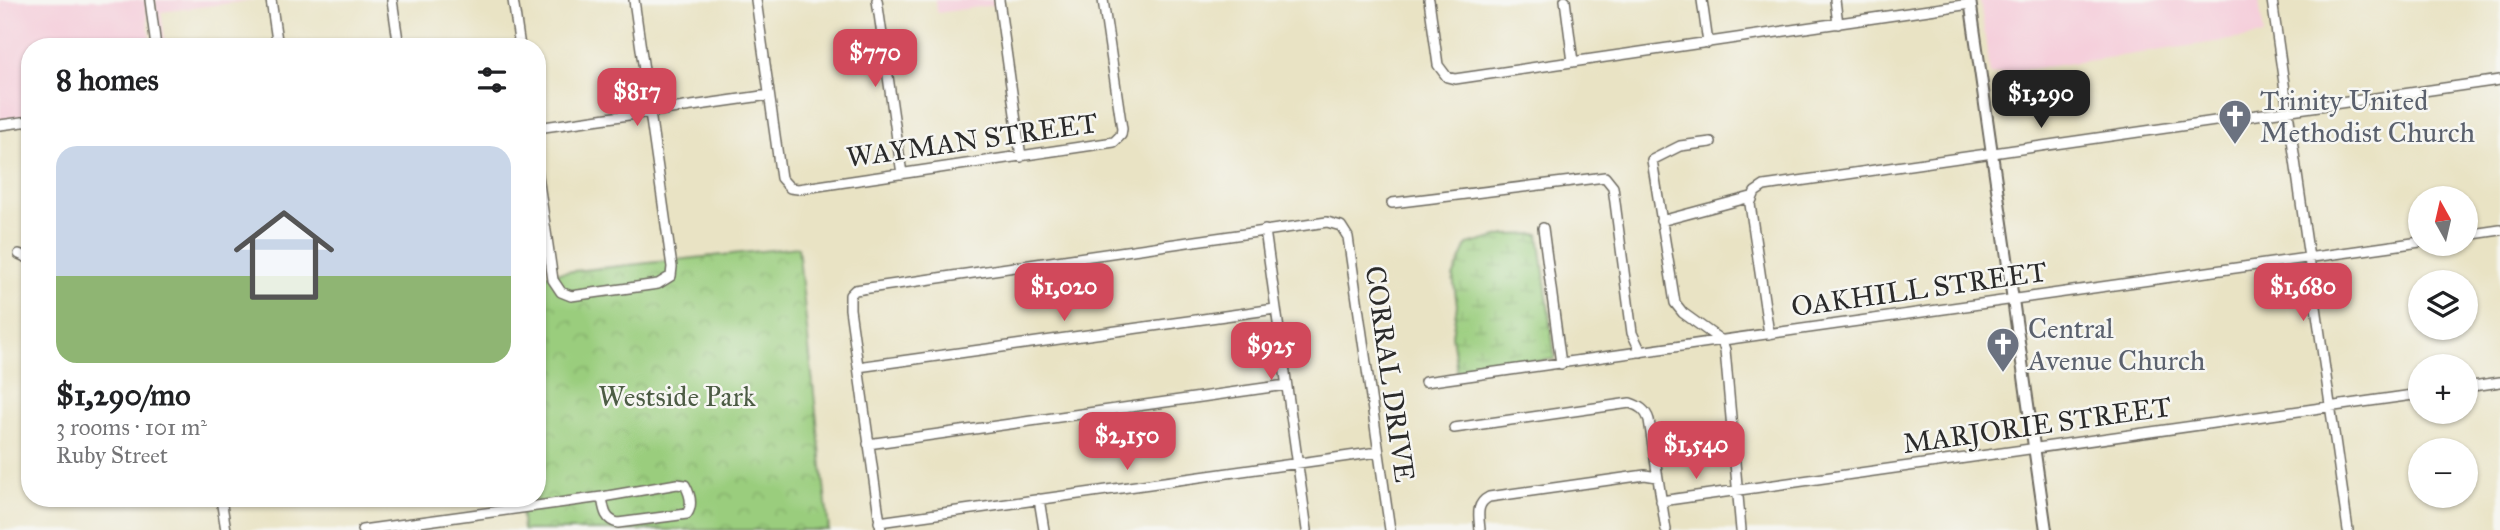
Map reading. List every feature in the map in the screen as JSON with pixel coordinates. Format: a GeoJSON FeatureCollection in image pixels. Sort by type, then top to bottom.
{"type":"FeatureCollection","features":[{"type":"Feature","properties":{"kind":"street"},"geometry":{"type":"LineString","coordinates":[[150,0],[155,38]]}},
{"type":"Feature","properties":{"kind":"street"},"geometry":{"type":"LineString","coordinates":[[271,0],[277,38]]}},
{"type":"Feature","properties":{"kind":"street"},"geometry":{"type":"LineString","coordinates":[[392,0],[397,38]]}},
{"type":"Feature","properties":{"kind":"street"},"geometry":{"type":"LineString","coordinates":[[513,0],[519,38]]}},
{"type":"Feature","properties":{"kind":"street"},"geometry":{"type":"LineString","coordinates":[[546,230],[553,280],[561,292],[570,296],[658,284],[671,276],[670,251],[635,0]]}},
{"type":"Feature","properties":{"kind":"street"},"geometry":{"type":"LineString","coordinates":[[546,127],[769,95],[756,0]]}},
{"type":"Feature","properties":{"kind":"street"},"geometry":{"type":"LineString","coordinates":[[877,0],[902,174]]}},
{"type":"Feature","properties":{"kind":"street"},"geometry":{"type":"LineString","coordinates":[[999,0],[1021,157]]}},
{"type":"Feature","properties":{"kind":"street","name":"WAYMAN STREET"},"geometry":{"type":"LineString","coordinates":[[769,95],[781,178],[790,188],[798,189],[1114,142],[1121,135],[1103,0]]}},
{"type":"Feature","properties":{"kind":"street"},"geometry":{"type":"LineString","coordinates":[[1429,0],[1438,65],[1447,77],[1455,79],[1838,24],[1970,2],[2046,530]]}},
{"type":"Feature","properties":{"kind":"street"},"geometry":{"type":"LineString","coordinates":[[1565,0],[1573,62]]}},
{"type":"Feature","properties":{"kind":"street"},"geometry":{"type":"LineString","coordinates":[[1702,0],[1708,43]]}},
{"type":"Feature","properties":{"kind":"street"},"geometry":{"type":"LineString","coordinates":[[1835,0],[1838,24]]}},
{"type":"Feature","properties":{"kind":"street"},"geometry":{"type":"LineString","coordinates":[[2272,0],[2348,530]]}},
{"type":"Feature","properties":{"kind":"street"},"geometry":{"type":"LineString","coordinates":[[1769,334],[1750,204],[1751,197],[1764,186],[2500,80]]}},
{"type":"Feature","properties":{"kind":"street"},"geometry":{"type":"LineString","coordinates":[[0,125],[21,122]]}},
{"type":"Feature","properties":{"kind":"street"},"geometry":{"type":"LineString","coordinates":[[1711,142],[1680,146],[1652,160],[1675,303],[1683,313],[1722,341],[1741,530]]}},
{"type":"Feature","properties":{"kind":"street"},"geometry":{"type":"LineString","coordinates":[[1392,202],[1605,177],[1613,187],[1632,333],[1641,352]]}},
{"type":"Feature","properties":{"kind":"street"},"geometry":{"type":"LineString","coordinates":[[1661,221],[1751,197]]}},
{"type":"Feature","properties":{"kind":"street","name":"CORRAL DRIVE"},"geometry":{"type":"LineString","coordinates":[[1265,230],[1327,222],[1341,226],[1348,237],[1390,530]]}},
{"type":"Feature","properties":{"kind":"street"},"geometry":{"type":"LineString","coordinates":[[1543,228],[1561,364]]}},
{"type":"Feature","properties":{"kind":"street"},"geometry":{"type":"LineString","coordinates":[[1307,530],[1297,463],[1275,309],[1265,230],[860,288],[853,292],[849,301],[880,526],[1040,499],[1297,463],[1378,452]]}},
{"type":"Feature","properties":{"kind":"street"},"geometry":{"type":"LineString","coordinates":[[2478,233],[2500,230]]}},
{"type":"Feature","properties":{"kind":"street","name":"OAKHILL STREET"},"geometry":{"type":"LineString","coordinates":[[1425,382],[2408,244]]}},
{"type":"Feature","properties":{"kind":"street"},"geometry":{"type":"LineString","coordinates":[[858,367],[1275,309]]}},
{"type":"Feature","properties":{"kind":"street"},"geometry":{"type":"LineString","coordinates":[[2478,385],[2500,382]]}},
{"type":"Feature","properties":{"kind":"street"},"geometry":{"type":"LineString","coordinates":[[868,444],[1286,385]]}},
{"type":"Feature","properties":{"kind":"street","name":"MARJORIE STREET"},"geometry":{"type":"LineString","coordinates":[[1661,501],[2408,396]]}},
{"type":"Feature","properties":{"kind":"street"},"geometry":{"type":"LineString","coordinates":[[1454,428],[1630,403],[1641,408],[1647,414],[1665,530]]}},
{"type":"Feature","properties":{"kind":"street"},"geometry":{"type":"LineString","coordinates":[[1480,530],[1480,504],[1489,497],[1645,475],[1657,477]]}},
{"type":"Feature","properties":{"kind":"street"},"geometry":{"type":"LineString","coordinates":[[546,505],[677,484],[685,485],[691,506],[687,514],[618,523],[608,519],[602,497]]}},
{"type":"Feature","properties":{"kind":"street"},"geometry":{"type":"LineString","coordinates":[[1040,499],[1044,530]]}},
{"type":"Feature","properties":{"kind":"street"},"geometry":{"type":"LineString","coordinates":[[222,507],[226,530]]}},
{"type":"Feature","properties":{"kind":"street"},"geometry":{"type":"LineString","coordinates":[[362,530],[529,507]]}},
{"type":"Feature","properties":{"kind":"shaded area"},"geometry":{"type":"Polygon","coordinates":[[[0,0],[145,0],[150,38],[21,38],[21,116],[0,120],[0,0]]]}},
{"type":"Feature","properties":{"kind":"shaded area"},"geometry":{"type":"Polygon","coordinates":[[[155,0],[255,0],[161,12],[165,38],[160,38],[155,0]]]}},
{"type":"Feature","properties":{"kind":"shaded area"},"geometry":{"type":"Polygon","coordinates":[[[935,0],[993,0],[994,5],[937,13],[935,0]]]}},
{"type":"Feature","properties":{"kind":"shaded area"},"geometry":{"type":"Polygon","coordinates":[[[1980,0],[2259,0],[2264,35],[1990,75],[1980,0]]]}},
{"type":"Feature","properties":{"kind":"green space"},"geometry":{"type":"Polygon","coordinates":[[[1539,234],[1555,359],[1457,372],[1452,335],[1457,305],[1453,277],[1467,245],[1505,235],[1539,234]]]}},
{"type":"Feature","properties":{"kind":"green space","name":"Westside Park"},"geometry":{"type":"Polygon","coordinates":[[[798,247],[829,530],[523,530],[521,507],[546,507],[546,274],[798,247]]]}},
{"type":"Feature","properties":{"kind":"place","name":"Trinity United Methodist Church"},"geometry":{"type":"Point","coordinates":[2235,146]}},
{"type":"Feature","properties":{"kind":"place","name":"Central Avenue Church"},"geometry":{"type":"Point","coordinates":[2003,374]}}]}
